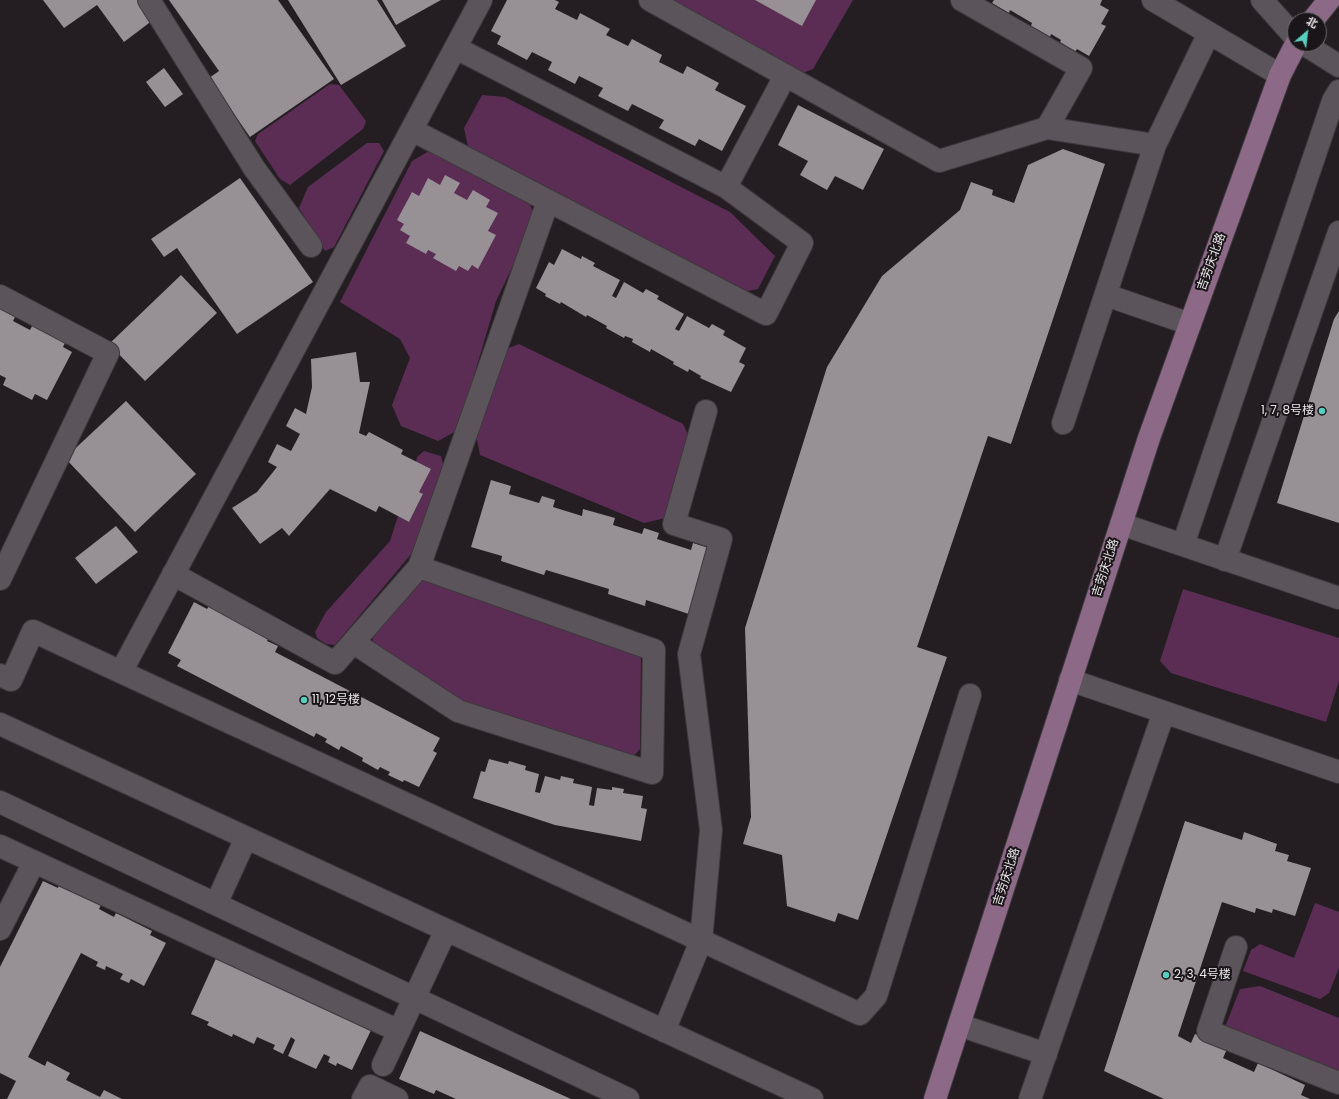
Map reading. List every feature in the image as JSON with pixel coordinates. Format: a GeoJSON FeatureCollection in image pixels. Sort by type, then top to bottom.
{"type":"FeatureCollection","features":[{"type":"Feature","properties":{"kind":"main road"},"geometry":{"type":"LineString","coordinates":[[1319,12],[1329,0]]}},
{"type":"Feature","properties":{"kind":"main road","name":"吉劳庆北路"},"geometry":{"type":"LineString","coordinates":[[935,1099],[1148,438],[1280,75],[1292,52]]}},
{"type":"Feature","properties":{"kind":"street"},"geometry":{"type":"LineString","coordinates":[[149,0],[254,168],[311,246]]}},
{"type":"Feature","properties":{"kind":"street"},"geometry":{"type":"LineString","coordinates":[[121,672],[481,0]]}},
{"type":"Feature","properties":{"kind":"street"},"geometry":{"type":"LineString","coordinates":[[650,0],[939,162],[1047,128],[1155,145]]}},
{"type":"Feature","properties":{"kind":"street"},"geometry":{"type":"LineString","coordinates":[[962,0],[1081,68],[1047,128]]}},
{"type":"Feature","properties":{"kind":"street"},"geometry":{"type":"LineString","coordinates":[[1153,0],[1280,75]]}},
{"type":"Feature","properties":{"kind":"street"},"geometry":{"type":"LineString","coordinates":[[1262,0],[1287,28]]}},
{"type":"Feature","properties":{"kind":"street"},"geometry":{"type":"LineString","coordinates":[[1063,423],[1155,145],[1209,33]]}},
{"type":"Feature","properties":{"kind":"street"},"geometry":{"type":"LineString","coordinates":[[412,130],[766,314],[802,243],[726,187],[456,48]]}},
{"type":"Feature","properties":{"kind":"street"},"geometry":{"type":"LineString","coordinates":[[1317,52],[1339,66]]}},
{"type":"Feature","properties":{"kind":"street"},"geometry":{"type":"LineString","coordinates":[[726,187],[785,76]]}},
{"type":"Feature","properties":{"kind":"street"},"geometry":{"type":"LineString","coordinates":[[1183,545],[1333,101],[1339,91]]}},
{"type":"Feature","properties":{"kind":"street"},"geometry":{"type":"LineString","coordinates":[[173,574],[335,663],[420,567],[548,202]]}},
{"type":"Feature","properties":{"kind":"street"},"geometry":{"type":"LineString","coordinates":[[1225,560],[1339,232]]}},
{"type":"Feature","properties":{"kind":"street"},"geometry":{"type":"LineString","coordinates":[[1106,295],[1190,324]]}},
{"type":"Feature","properties":{"kind":"street"},"geometry":{"type":"LineString","coordinates":[[0,296],[108,353],[0,579]]}},
{"type":"Feature","properties":{"kind":"street"},"geometry":{"type":"LineString","coordinates":[[664,1031],[701,941],[711,830],[689,654],[721,539],[674,524],[706,411]]}},
{"type":"Feature","properties":{"kind":"street"},"geometry":{"type":"LineString","coordinates":[[1121,524],[1339,598]]}},
{"type":"Feature","properties":{"kind":"street"},"geometry":{"type":"LineString","coordinates":[[354,643],[458,711],[652,773],[654,650],[420,567]]}},
{"type":"Feature","properties":{"kind":"street"},"geometry":{"type":"LineString","coordinates":[[0,675],[11,680],[33,631],[860,1014],[876,996],[970,695]]}},
{"type":"Feature","properties":{"kind":"street"},"geometry":{"type":"LineString","coordinates":[[1070,680],[1339,772]]}},
{"type":"Feature","properties":{"kind":"street"},"geometry":{"type":"LineString","coordinates":[[1030,1099],[1164,712]]}},
{"type":"Feature","properties":{"kind":"street"},"geometry":{"type":"LineString","coordinates":[[0,724],[812,1099]]}},
{"type":"Feature","properties":{"kind":"street"},"geometry":{"type":"LineString","coordinates":[[0,802],[628,1099]]}},
{"type":"Feature","properties":{"kind":"street"},"geometry":{"type":"LineString","coordinates":[[216,904],[246,838]]}},
{"type":"Feature","properties":{"kind":"street"},"geometry":{"type":"LineString","coordinates":[[0,846],[399,1031]]}},
{"type":"Feature","properties":{"kind":"street"},"geometry":{"type":"LineString","coordinates":[[2,920],[34,862]]}},
{"type":"Feature","properties":{"kind":"street"},"geometry":{"type":"LineString","coordinates":[[383,1065],[446,930]]}},
{"type":"Feature","properties":{"kind":"street"},"geometry":{"type":"LineString","coordinates":[[1236,947],[1208,1031],[1339,1083]]}},
{"type":"Feature","properties":{"kind":"street"},"geometry":{"type":"LineString","coordinates":[[959,1025],[1046,1054]]}},
{"type":"Feature","properties":{"kind":"street"},"geometry":{"type":"LineString","coordinates":[[363,1099],[370,1086],[397,1099]]}},
{"type":"Feature","properties":{"kind":"shaded area"},"geometry":{"type":"Polygon","coordinates":[[[669,0],[853,0],[813,69],[798,75],[669,0]]]}},
{"type":"Feature","properties":{"kind":"shaded area"},"geometry":{"type":"Polygon","coordinates":[[[330,84],[339,85],[366,121],[363,129],[290,185],[280,179],[255,141],[258,134],[330,84]]]}},
{"type":"Feature","properties":{"kind":"shaded area"},"geometry":{"type":"Polygon","coordinates":[[[482,95],[505,97],[730,212],[775,256],[758,289],[742,292],[468,146],[464,128],[482,95]]]}},
{"type":"Feature","properties":{"kind":"shaded area"},"geometry":{"type":"Polygon","coordinates":[[[367,143],[379,143],[384,151],[334,247],[325,251],[299,208],[308,187],[367,143]]]}},
{"type":"Feature","properties":{"kind":"shaded area"},"geometry":{"type":"Polygon","coordinates":[[[429,151],[530,204],[535,220],[496,301],[458,430],[438,441],[401,426],[392,405],[410,358],[400,339],[340,302],[412,161],[429,151]]]}},
{"type":"Feature","properties":{"kind":"shaded area"},"geometry":{"type":"Polygon","coordinates":[[[519,344],[683,424],[690,439],[665,518],[644,523],[480,455],[476,434],[503,350],[519,344]]]}},
{"type":"Feature","properties":{"kind":"shaded area"},"geometry":{"type":"Polygon","coordinates":[[[424,451],[441,456],[443,464],[412,553],[335,645],[326,644],[317,638],[315,632],[326,612],[390,541],[398,516],[409,522],[423,495],[419,492],[416,462],[417,457],[424,451]]]}},
{"type":"Feature","properties":{"kind":"shaded area"},"geometry":{"type":"Polygon","coordinates":[[[417,578],[641,654],[640,749],[630,760],[462,705],[372,648],[374,627],[417,578]]]}},
{"type":"Feature","properties":{"kind":"shaded area"},"geometry":{"type":"Polygon","coordinates":[[[1183,589],[1339,638],[1339,681],[1326,722],[1171,673],[1160,661],[1183,589]]]}},
{"type":"Feature","properties":{"kind":"shaded area"},"geometry":{"type":"Polygon","coordinates":[[[1315,903],[1339,912],[1339,968],[1329,993],[1320,999],[1243,971],[1251,950],[1260,944],[1294,958],[1315,903]]]}},
{"type":"Feature","properties":{"kind":"shaded area"},"geometry":{"type":"Polygon","coordinates":[[[1260,986],[1339,1018],[1339,1071],[1225,1027],[1240,989],[1260,986]]]}},
{"type":"Feature","properties":{"kind":"building"},"geometry":{"type":"Polygon","coordinates":[[[43,0],[144,0],[157,17],[124,42],[97,5],[64,28],[43,0]]]}},
{"type":"Feature","properties":{"kind":"building"},"geometry":{"type":"Polygon","coordinates":[[[169,0],[278,0],[334,79],[250,137],[209,78],[219,71],[169,0]]]}},
{"type":"Feature","properties":{"kind":"building"},"geometry":{"type":"Polygon","coordinates":[[[288,0],[377,0],[406,46],[341,85],[288,0]]]}},
{"type":"Feature","properties":{"kind":"building"},"geometry":{"type":"Polygon","coordinates":[[[382,0],[441,0],[396,25],[382,0]]]}},
{"type":"Feature","properties":{"kind":"building"},"geometry":{"type":"Polygon","coordinates":[[[507,0],[555,0],[559,2],[555,9],[577,20],[580,13],[610,29],[606,35],[628,46],[632,39],[662,55],[659,62],[683,74],[687,66],[719,83],[715,90],[746,106],[722,151],[699,139],[695,146],[659,128],[664,120],[632,104],[628,111],[598,96],[603,88],[579,76],[575,84],[548,70],[552,62],[532,52],[527,60],[497,44],[501,36],[491,31],[507,0]]]}},
{"type":"Feature","properties":{"kind":"building"},"geometry":{"type":"Polygon","coordinates":[[[755,0],[816,0],[802,26],[755,0]]]}},
{"type":"Feature","properties":{"kind":"building"},"geometry":{"type":"Polygon","coordinates":[[[994,0],[1102,0],[1100,5],[1109,10],[1101,24],[1106,26],[1089,56],[1077,49],[1075,52],[1051,34],[1050,37],[1031,26],[1032,23],[1010,10],[1009,13],[992,3],[994,0]]]}},
{"type":"Feature","properties":{"kind":"building"},"geometry":{"type":"Polygon","coordinates":[[[164,68],[183,94],[165,107],[146,82],[164,68]]]}},
{"type":"Feature","properties":{"kind":"building"},"geometry":{"type":"Polygon","coordinates":[[[798,105],[884,149],[863,190],[835,176],[827,190],[800,175],[808,161],[778,145],[798,105]]]}},
{"type":"Feature","properties":{"kind":"building"},"geometry":{"type":"Polygon","coordinates":[[[1063,149],[1105,164],[1011,444],[988,436],[917,647],[947,657],[858,920],[838,913],[835,922],[787,906],[782,855],[743,844],[751,817],[745,628],[827,367],[882,276],[960,210],[971,182],[993,190],[992,195],[1014,203],[1028,165],[1063,149]]]}},
{"type":"Feature","properties":{"kind":"building"},"geometry":{"type":"Polygon","coordinates":[[[445,175],[460,183],[454,193],[467,200],[473,190],[490,200],[486,207],[498,213],[488,231],[496,235],[478,269],[472,265],[468,271],[459,266],[456,271],[433,258],[436,254],[428,250],[426,254],[406,243],[410,236],[400,230],[404,224],[397,220],[412,192],[419,196],[428,178],[440,185],[445,175]]]}},
{"type":"Feature","properties":{"kind":"building"},"geometry":{"type":"Polygon","coordinates":[[[240,178],[313,282],[237,334],[177,248],[164,257],[151,239],[240,178]]]}},
{"type":"Feature","properties":{"kind":"building"},"geometry":{"type":"Polygon","coordinates":[[[562,249],[581,259],[582,256],[595,263],[593,266],[620,280],[612,296],[616,298],[624,282],[643,293],[646,289],[659,296],[657,299],[684,314],[675,329],[679,331],[687,316],[709,328],[712,324],[725,331],[723,335],[746,348],[739,362],[745,365],[731,392],[700,378],[701,376],[689,369],[688,372],[673,364],[674,362],[651,349],[650,352],[632,342],[633,339],[625,336],[624,338],[606,328],[607,326],[587,315],[586,317],[561,302],[560,304],[545,296],[546,294],[536,288],[549,262],[554,265],[562,249]]]}},
{"type":"Feature","properties":{"kind":"building"},"geometry":{"type":"Polygon","coordinates":[[[181,275],[217,313],[145,381],[109,344],[181,275]]]}},
{"type":"Feature","properties":{"kind":"building"},"geometry":{"type":"Polygon","coordinates":[[[0,306],[16,315],[13,321],[30,330],[33,324],[66,341],[63,347],[72,352],[47,400],[35,394],[32,400],[3,385],[6,378],[0,375],[0,306]]]}},
{"type":"Feature","properties":{"kind":"building","name":"1, 7, 8号楼"},"geometry":{"type":"Polygon","coordinates":[[[1339,311],[1339,523],[1277,503],[1334,319],[1339,311]]]}},
{"type":"Feature","properties":{"kind":"building"},"geometry":{"type":"Polygon","coordinates":[[[356,352],[360,382],[370,382],[359,433],[366,436],[369,432],[403,450],[401,454],[431,469],[419,492],[423,494],[409,522],[379,506],[376,512],[330,489],[289,536],[282,528],[260,544],[232,508],[257,492],[277,467],[268,462],[277,444],[291,451],[300,434],[286,426],[295,408],[306,414],[312,387],[311,359],[356,352]]]}},
{"type":"Feature","properties":{"kind":"building"},"geometry":{"type":"Polygon","coordinates":[[[126,401],[196,474],[135,532],[65,458],[126,401]]]}},
{"type":"Feature","properties":{"kind":"building"},"geometry":{"type":"Polygon","coordinates":[[[491,480],[511,486],[509,494],[539,503],[542,496],[555,500],[553,507],[582,516],[583,509],[615,518],[613,525],[642,534],[644,528],[659,533],[657,539],[691,550],[693,543],[712,549],[692,615],[646,600],[645,606],[608,594],[609,589],[546,570],[544,575],[501,561],[502,556],[471,547],[491,480]]]}},
{"type":"Feature","properties":{"kind":"building"},"geometry":{"type":"Polygon","coordinates":[[[116,526],[138,552],[96,584],[75,558],[116,526]]]}},
{"type":"Feature","properties":{"kind":"building","name":"11, 12号楼"},"geometry":{"type":"Polygon","coordinates":[[[194,602],[207,609],[211,603],[271,634],[267,641],[278,646],[275,652],[440,738],[433,751],[437,753],[419,787],[388,775],[390,772],[380,767],[378,770],[362,761],[363,758],[341,746],[339,750],[325,742],[327,739],[316,733],[314,737],[177,666],[181,660],[168,653],[194,602]]]}},
{"type":"Feature","properties":{"kind":"building"},"geometry":{"type":"Polygon","coordinates":[[[489,759],[508,764],[509,761],[526,766],[525,770],[539,774],[535,792],[540,793],[545,776],[560,780],[561,776],[574,779],[573,783],[592,787],[589,805],[594,806],[597,788],[612,790],[612,787],[624,789],[623,793],[643,796],[641,808],[647,809],[641,841],[555,825],[473,798],[481,771],[485,772],[489,759]]]}},
{"type":"Feature","properties":{"kind":"building","name":"2, 3, 4号楼"},"geometry":{"type":"Polygon","coordinates":[[[1185,821],[1242,840],[1244,832],[1277,844],[1275,851],[1289,855],[1287,861],[1311,868],[1295,916],[1273,909],[1272,913],[1256,908],[1255,913],[1222,902],[1178,1036],[1191,1043],[1195,1034],[1227,1049],[1223,1058],[1254,1072],[1258,1063],[1305,1085],[1301,1095],[1310,1099],[1164,1099],[1104,1071],[1185,821]]]}},
{"type":"Feature","properties":{"kind":"building"},"geometry":{"type":"Polygon","coordinates":[[[43,881],[58,888],[59,885],[101,905],[99,909],[114,917],[116,913],[152,931],[150,935],[166,943],[144,986],[131,979],[129,983],[120,979],[123,974],[106,966],[105,970],[96,966],[98,962],[81,953],[28,1057],[45,1066],[47,1061],[70,1073],[66,1080],[100,1097],[104,1090],[122,1099],[7,1099],[16,1081],[0,1073],[0,967],[43,881]]]}},
{"type":"Feature","properties":{"kind":"building"},"geometry":{"type":"Polygon","coordinates":[[[218,954],[373,1026],[352,1070],[337,1063],[336,1066],[328,1062],[330,1057],[324,1054],[316,1069],[288,1056],[295,1040],[291,1037],[283,1054],[273,1049],[275,1045],[257,1037],[254,1044],[233,1034],[232,1037],[207,1025],[209,1022],[191,1014],[218,954]]]}},
{"type":"Feature","properties":{"kind":"building"},"geometry":{"type":"Polygon","coordinates":[[[420,1031],[571,1099],[456,1099],[436,1090],[434,1094],[399,1079],[420,1031]]]}},
{"type":"Feature","properties":{"kind":"place","name":"1, 7, 8号楼"},"geometry":{"type":"Point","coordinates":[1322,411]}},
{"type":"Feature","properties":{"kind":"place","name":"11, 12号楼"},"geometry":{"type":"Point","coordinates":[304,700]}},
{"type":"Feature","properties":{"kind":"place","name":"2, 3, 4号楼"},"geometry":{"type":"Point","coordinates":[1166,975]}}]}
